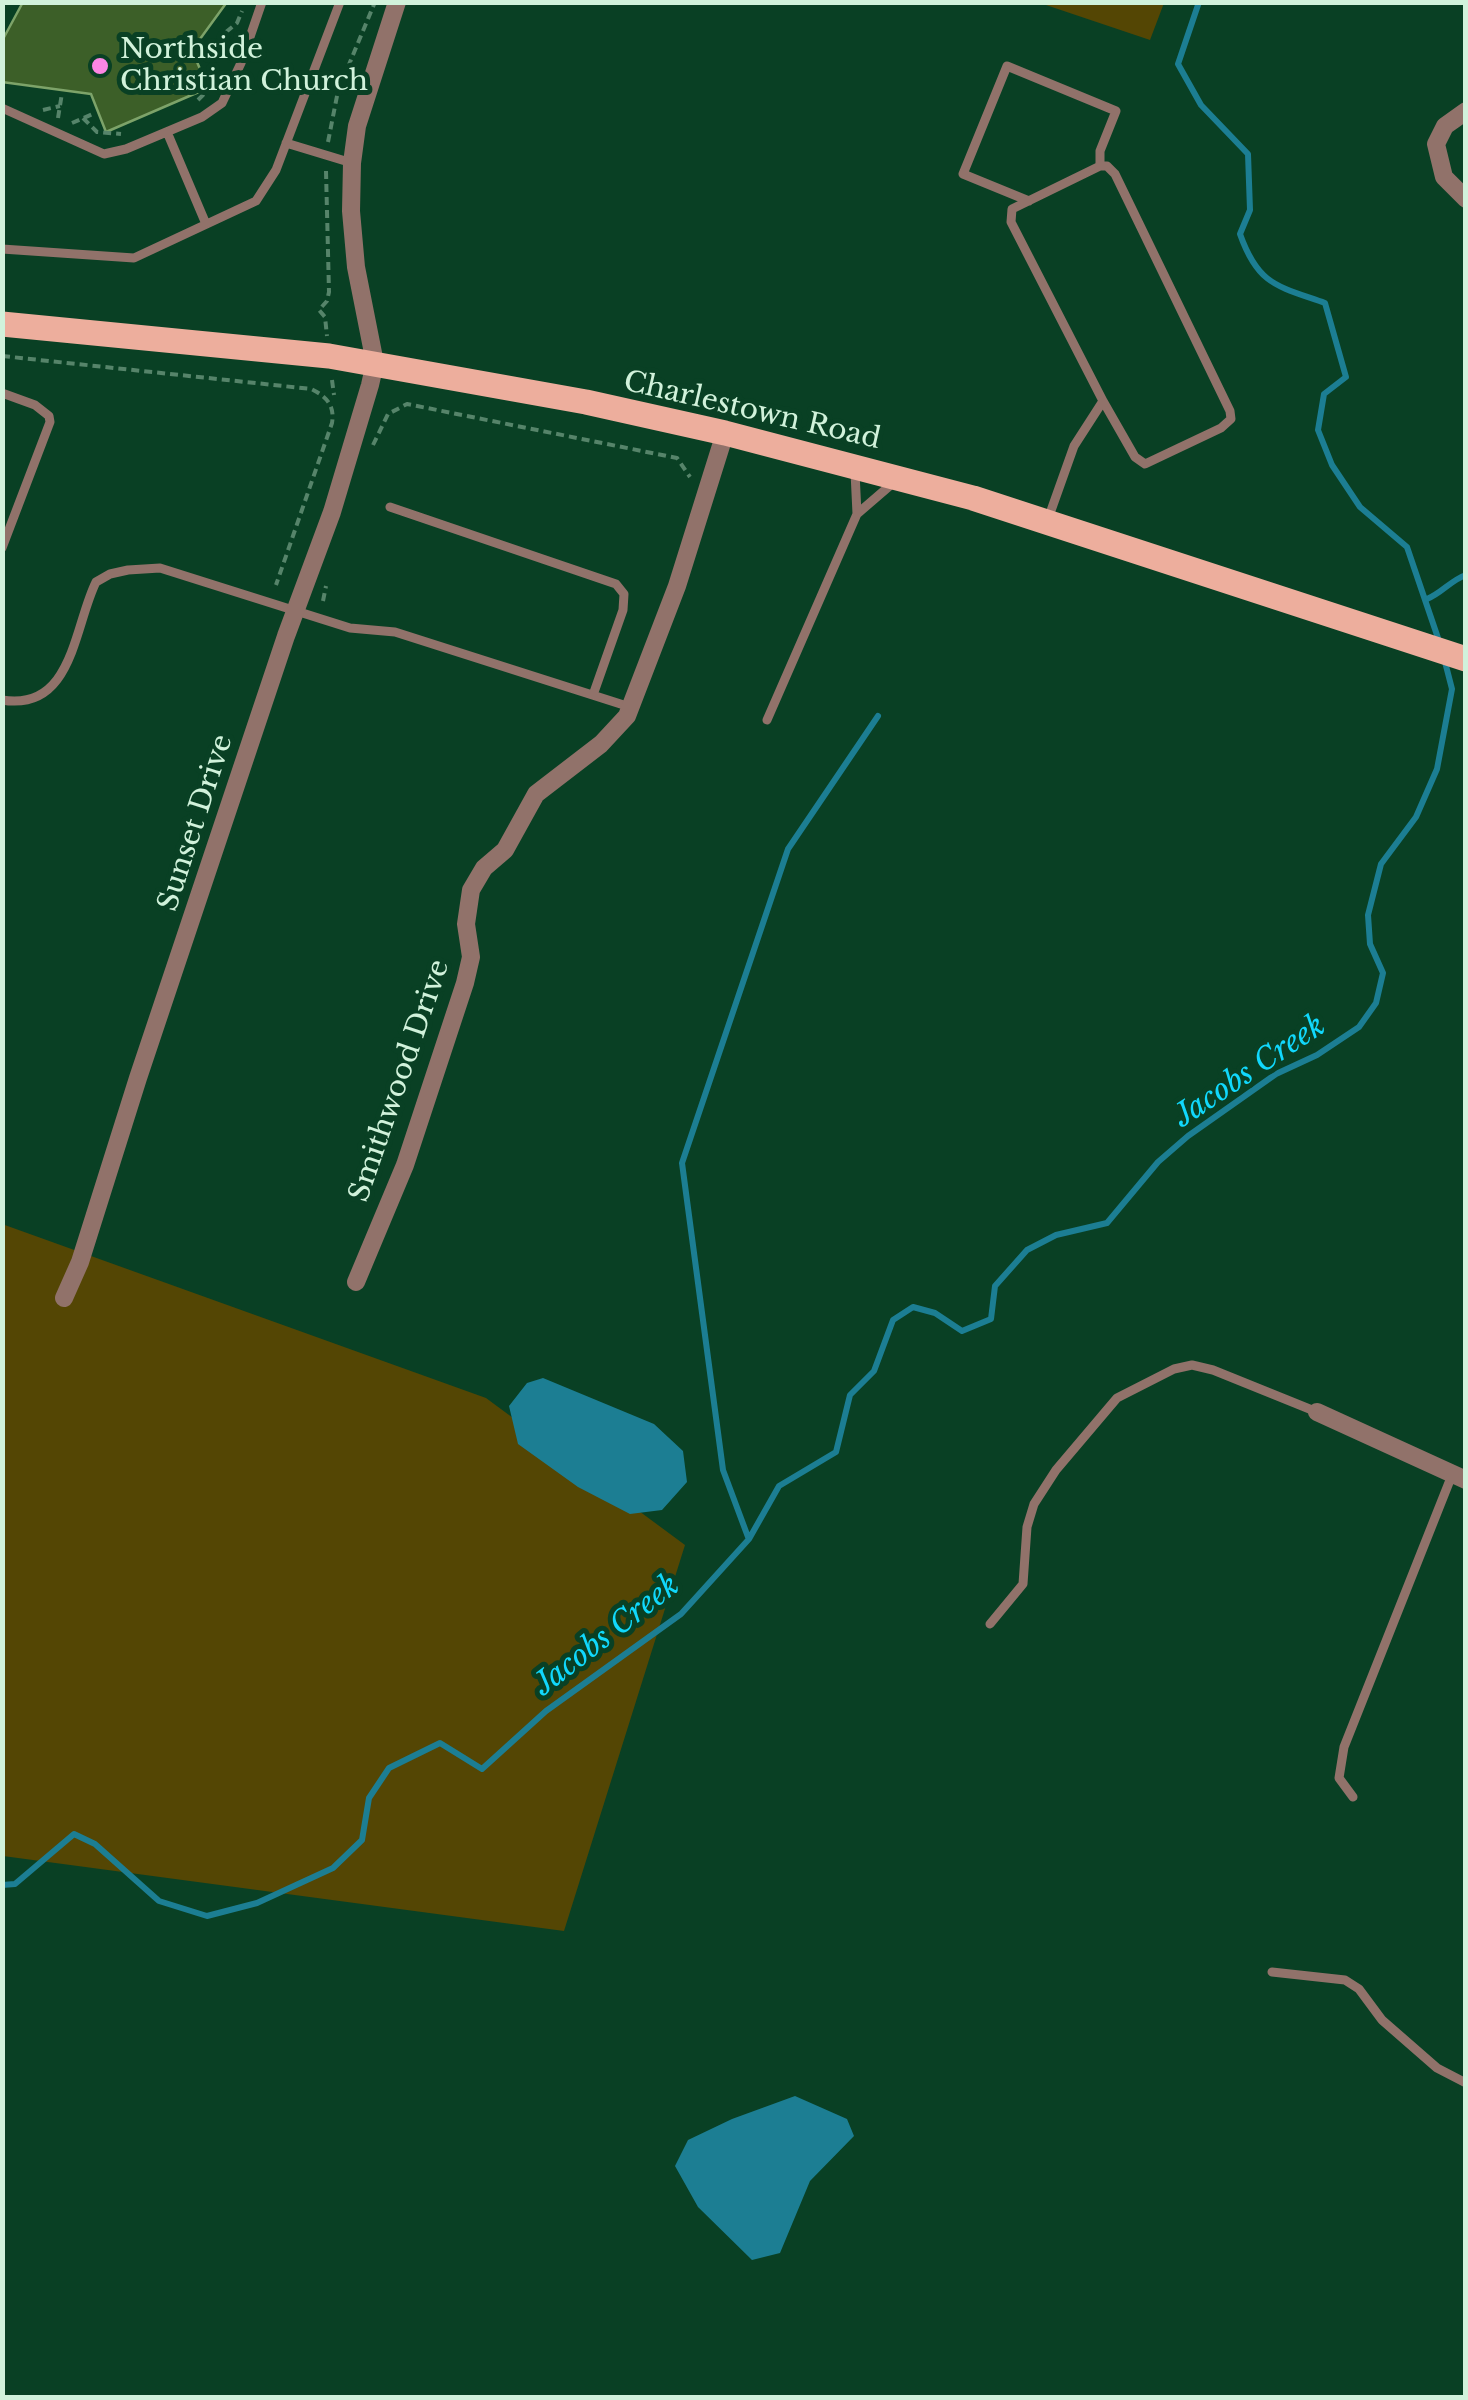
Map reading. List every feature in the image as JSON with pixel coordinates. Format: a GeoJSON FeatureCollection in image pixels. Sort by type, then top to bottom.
{"type":"FeatureCollection","features":[{"type":"Feature","properties":{"kind":"main road","name":"Charlestown Road"},"geometry":{"type":"LineString","coordinates":[[2,324],[155,336],[375,363],[586,402],[725,433],[899,477],[1048,522],[1460,658]]}},
{"type":"Feature","properties":{"kind":"street"},"geometry":{"type":"LineString","coordinates":[[375,363],[356,267],[352,162],[357,126],[397,2]]}},
{"type":"Feature","properties":{"kind":"street"},"geometry":{"type":"LineString","coordinates":[[1466,111],[1445,126],[1436,144],[1444,177],[1466,199]]}},
{"type":"Feature","properties":{"kind":"street","name":"Sunset Drive"},"geometry":{"type":"LineString","coordinates":[[64,1298],[80,1262],[138,1078],[332,512],[375,363]]}},
{"type":"Feature","properties":{"kind":"street","name":"Smithwood Drive"},"geometry":{"type":"LineString","coordinates":[[356,1282],[405,1165],[466,983],[471,958],[466,924],[472,890],[484,868],[505,850],[536,794],[614,732],[630,707],[677,586],[725,433]]}},
{"type":"Feature","properties":{"kind":"street"},"geometry":{"type":"LineString","coordinates":[[1316,1412],[1459,1477]]}},
{"type":"Feature","properties":{"kind":"lane"},"geometry":{"type":"LineString","coordinates":[[2,108],[104,154],[167,132],[202,117],[222,103],[241,64],[262,2]]}},
{"type":"Feature","properties":{"kind":"lane"},"geometry":{"type":"LineString","coordinates":[[2,249],[134,258],[256,201],[267,188],[286,143],[340,2]]}},
{"type":"Feature","properties":{"kind":"lane"},"geometry":{"type":"LineString","coordinates":[[1029,200],[963,174],[1007,66],[1116,110],[1100,151],[1100,166]]}},
{"type":"Feature","properties":{"kind":"lane"},"geometry":{"type":"LineString","coordinates":[[167,132],[206,224]]}},
{"type":"Feature","properties":{"kind":"lane"},"geometry":{"type":"LineString","coordinates":[[286,143],[352,162]]}},
{"type":"Feature","properties":{"kind":"lane"},"geometry":{"type":"LineString","coordinates":[[1100,166],[1107,166],[1115,174],[1230,411],[1230,420],[1221,428],[1145,464],[1135,457],[1011,222],[1012,209],[1029,200],[1100,166]]}},
{"type":"Feature","properties":{"kind":"lane"},"geometry":{"type":"LineString","coordinates":[[2,393],[35,405],[50,416],[50,422],[2,548]]}},
{"type":"Feature","properties":{"kind":"lane"},"geometry":{"type":"LineString","coordinates":[[1048,522],[1074,446],[1103,401]]}},
{"type":"Feature","properties":{"kind":"lane"},"geometry":{"type":"LineString","coordinates":[[854,465],[857,514]]}},
{"type":"Feature","properties":{"kind":"lane"},"geometry":{"type":"LineString","coordinates":[[767,720],[857,514],[899,477]]}},
{"type":"Feature","properties":{"kind":"lane"},"geometry":{"type":"LineString","coordinates":[[390,507],[616,584],[624,594],[624,610],[593,695]]}},
{"type":"Feature","properties":{"kind":"lane"},"geometry":{"type":"LineString","coordinates":[[2,700],[28,699],[60,679],[96,582],[110,574],[160,568],[356,630],[396,632],[630,707]]}},
{"type":"Feature","properties":{"kind":"lane"},"geometry":{"type":"LineString","coordinates":[[990,1624],[1023,1584],[1027,1527],[1034,1504],[1056,1470],[1117,1398],[1192,1365],[1316,1412]]}},
{"type":"Feature","properties":{"kind":"lane"},"geometry":{"type":"LineString","coordinates":[[1353,1797],[1339,1778],[1344,1747],[1459,1477]]}},
{"type":"Feature","properties":{"kind":"lane"},"geometry":{"type":"LineString","coordinates":[[1272,1972],[1345,1980],[1358,1989],[1392,2030],[1437,2068],[1466,2083]]}},
{"type":"Feature","properties":{"kind":"path"},"geometry":{"type":"LineString","coordinates":[[226,32],[237,24],[246,2]]}},
{"type":"Feature","properties":{"kind":"path"},"geometry":{"type":"LineString","coordinates":[[191,106],[208,92],[214,75],[212,68]]}},
{"type":"Feature","properties":{"kind":"path"},"geometry":{"type":"LineString","coordinates":[[58,118],[62,93]]}},
{"type":"Feature","properties":{"kind":"path"},"geometry":{"type":"LineString","coordinates":[[83,118],[96,132],[126,134]]}},
{"type":"Feature","properties":{"kind":"path"},"geometry":{"type":"LineString","coordinates":[[2,356],[311,389],[322,394],[331,405],[332,422],[276,585]]}},
{"type":"Feature","properties":{"kind":"path"},"geometry":{"type":"LineString","coordinates":[[370,455],[388,414],[407,404],[677,458],[685,465],[690,482]]}},
{"type":"Feature","properties":{"kind":"path"},"geometry":{"type":"LineString","coordinates":[[322,600],[327,583]]}},
{"type":"Feature","properties":{"kind":"shaded area"},"geometry":{"type":"Polygon","coordinates":[[[1040,3],[1164,3],[1150,40],[1040,3]]]}},
{"type":"Feature","properties":{"kind":"shaded area"},"geometry":{"type":"Polygon","coordinates":[[[2,1224],[486,1398],[685,1545],[564,1931],[3,1856],[2,1224]]]}},
{"type":"Feature","properties":{"kind":"water"},"geometry":{"type":"Polygon","coordinates":[[[543,1378],[654,1424],[683,1451],[687,1482],[662,1510],[630,1514],[578,1487],[518,1444],[509,1406],[527,1383],[543,1378]]]}},
{"type":"Feature","properties":{"kind":"water"},"geometry":{"type":"Polygon","coordinates":[[[795,2096],[847,2119],[854,2136],[810,2181],[780,2253],[752,2260],[698,2207],[675,2166],[688,2140],[795,2096]]]}},
{"type":"Feature","properties":{"kind":"building","name":"Northside Christian Church"},"geometry":{"type":"Polygon","coordinates":[[[23,2],[227,2],[192,50],[208,88],[106,132],[91,94],[2,82],[2,41],[23,2]]]}},
{"type":"Feature","properties":{"kind":"waterway","name":"Jacobs Creek"},"geometry":{"type":"LineString","coordinates":[[1199,2],[1178,64],[1201,105],[1248,154],[1250,210],[1240,234],[1262,274],[1325,303],[1346,377],[1324,394],[1318,430],[1332,465],[1360,507],[1407,547],[1439,641]]}},
{"type":"Feature","properties":{"kind":"waterway"},"geometry":{"type":"LineString","coordinates":[[1427,599],[1466,575]]}},
{"type":"Feature","properties":{"kind":"waterway","name":"Jacobs Creek"},"geometry":{"type":"LineString","coordinates":[[2,1885],[15,1884],[74,1834],[95,1844],[159,1901],[207,1916],[257,1903],[333,1868],[362,1840],[369,1798],[389,1768],[440,1743],[482,1769],[546,1711],[681,1614],[749,1539],[779,1486],[836,1452],[850,1395],[874,1371],[893,1320],[913,1307],[935,1313],[962,1331],[991,1319],[995,1286],[1027,1250],[1056,1235],[1107,1223],[1158,1162],[1188,1136],[1276,1074],[1317,1055],[1359,1027],[1376,1003],[1383,973],[1370,944],[1368,915],[1381,864],[1416,817],[1437,769],[1452,689],[1444,658]]}},
{"type":"Feature","properties":{"kind":"waterway"},"geometry":{"type":"LineString","coordinates":[[748,1537],[723,1470],[682,1163],[788,849],[878,716]]}},
{"type":"Feature","properties":{"kind":"place","name":"Northside Christian Church"},"geometry":{"type":"Point","coordinates":[100,66]}}]}
